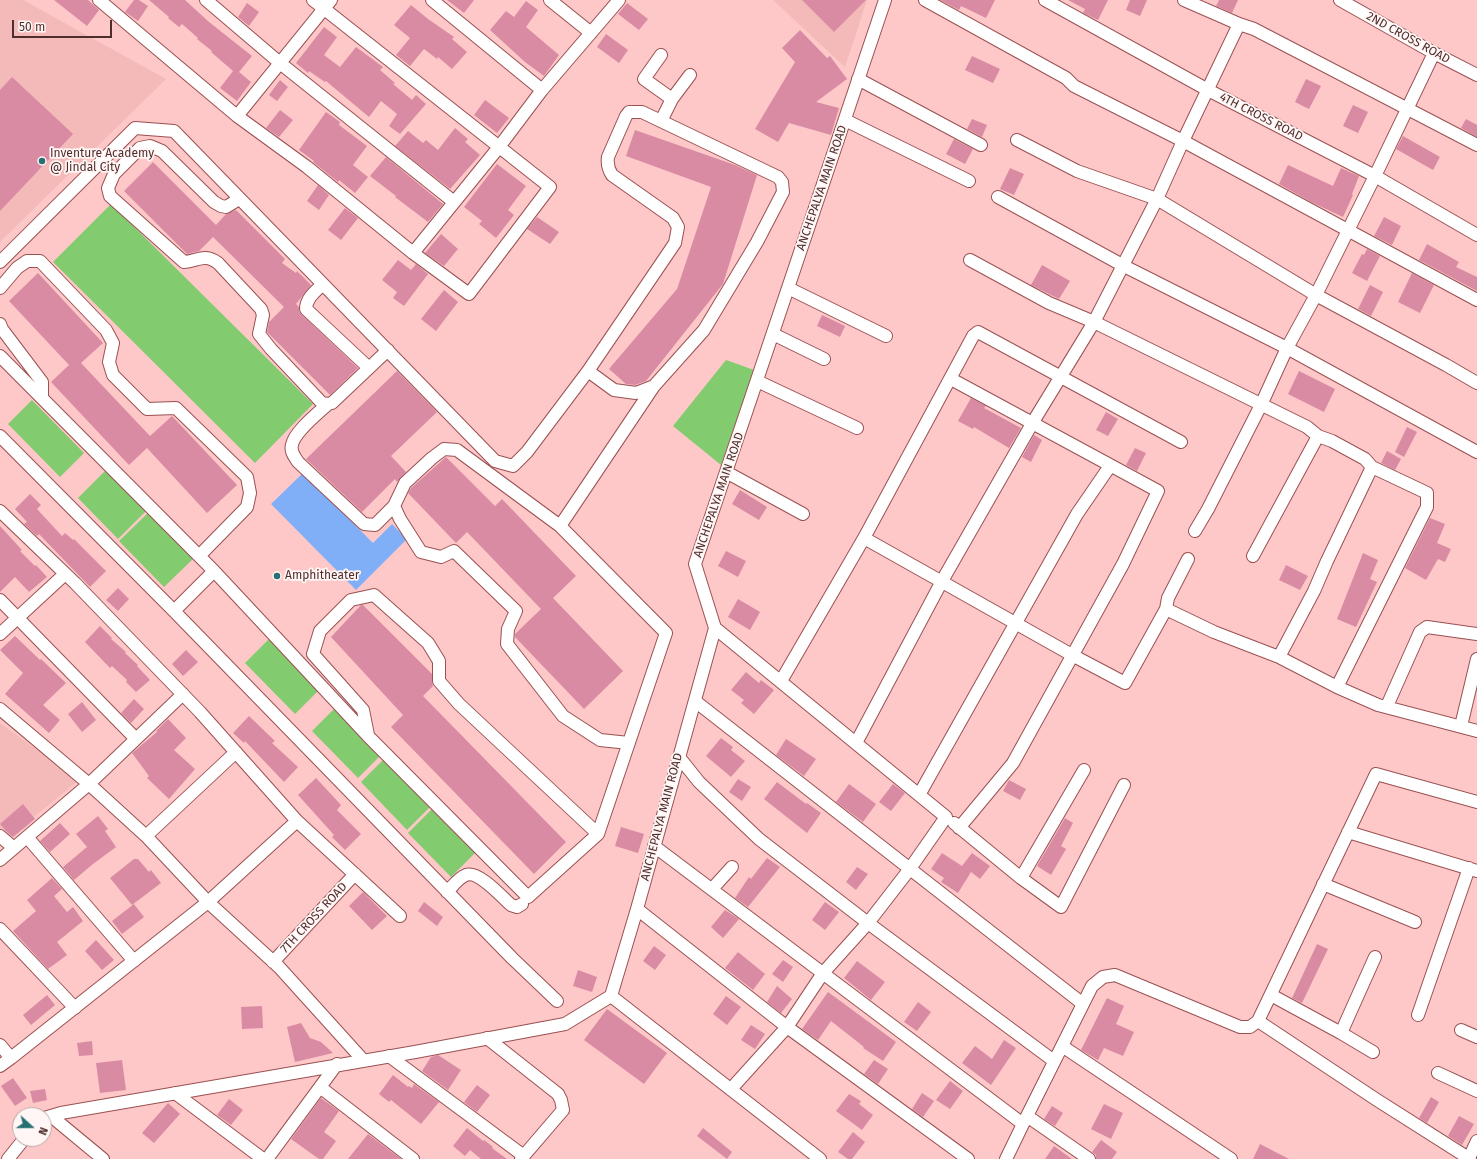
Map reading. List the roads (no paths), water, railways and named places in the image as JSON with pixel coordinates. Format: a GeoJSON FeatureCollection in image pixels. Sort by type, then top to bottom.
{"type":"FeatureCollection","features":[{"type":"Feature","properties":{"kind":"street"},"geometry":{"type":"LineString","coordinates":[[99,0],[237,116],[307,167],[413,253],[469,294],[550,187],[499,147],[328,4],[313,0]]}},
{"type":"Feature","properties":{"kind":"street"},"geometry":{"type":"LineString","coordinates":[[206,0],[280,63],[454,202]]}},
{"type":"Feature","properties":{"kind":"street"},"geometry":{"type":"LineString","coordinates":[[432,0],[542,90]]}},
{"type":"Feature","properties":{"kind":"street"},"geometry":{"type":"LineString","coordinates":[[550,0],[591,33]]}},
{"type":"Feature","properties":{"kind":"street"},"geometry":{"type":"LineString","coordinates":[[413,253],[499,147],[542,90],[619,0]]}},
{"type":"Feature","properties":{"kind":"street","name":"ANCHEPALYA MAIN ROAD"},"geometry":{"type":"LineString","coordinates":[[611,996],[637,909],[715,628],[696,564],[884,0]]}},
{"type":"Feature","properties":{"kind":"street"},"geometry":{"type":"LineString","coordinates":[[925,0],[1066,78],[1074,86],[1183,141],[1477,300]]}},
{"type":"Feature","properties":{"kind":"street","name":"4TH CROSS ROAD"},"geometry":{"type":"LineString","coordinates":[[1045,0],[1208,90],[1375,176],[1477,234]]}},
{"type":"Feature","properties":{"kind":"street"},"geometry":{"type":"LineString","coordinates":[[1184,0],[1254,29],[1477,145]]}},
{"type":"Feature","properties":{"kind":"street","name":"2ND CROSS ROAD"},"geometry":{"type":"LineString","coordinates":[[1340,0],[1434,53],[1477,75]]}},
{"type":"Feature","properties":{"kind":"street"},"geometry":{"type":"LineString","coordinates":[[237,116],[328,4]]}},
{"type":"Feature","properties":{"kind":"street"},"geometry":{"type":"LineString","coordinates":[[856,743],[942,581],[1033,422],[1094,322],[1124,266],[1239,24]]}},
{"type":"Feature","properties":{"kind":"street"},"geometry":{"type":"LineString","coordinates":[[1195,531],[1208,509],[1261,405],[1287,348],[1316,295],[1434,53]]}},
{"type":"Feature","properties":{"kind":"street"},"geometry":{"type":"LineString","coordinates":[[661,55],[644,79],[672,98]]}},
{"type":"Feature","properties":{"kind":"street"},"geometry":{"type":"LineString","coordinates":[[661,121],[672,98],[690,75]]}},
{"type":"Feature","properties":{"kind":"street"},"geometry":{"type":"LineString","coordinates":[[858,79],[981,145]]}},
{"type":"Feature","properties":{"kind":"street"},"geometry":{"type":"LineString","coordinates":[[0,262],[135,128],[174,131],[495,461],[513,466],[527,452],[588,371],[675,243],[678,227],[673,218],[612,174],[607,163],[614,143],[629,112],[642,112],[778,177],[782,182],[783,192],[757,242],[704,330],[654,386],[560,526]]}},
{"type":"Feature","properties":{"kind":"street"},"geometry":{"type":"LineString","coordinates":[[845,120],[969,181]]}},
{"type":"Feature","properties":{"kind":"street"},"geometry":{"type":"LineString","coordinates":[[1017,140],[1077,171],[1157,199],[1316,295],[1477,383]]}},
{"type":"Feature","properties":{"kind":"street"},"geometry":{"type":"LineString","coordinates":[[239,199],[226,208],[221,206],[203,193],[162,151],[150,146],[140,148],[114,174],[108,188],[110,196],[184,262],[192,262],[200,258],[211,258],[218,263],[261,309],[263,315],[259,334],[271,349],[322,403],[328,404]]}},
{"type":"Feature","properties":{"kind":"street"},"geometry":{"type":"LineString","coordinates":[[998,197],[1124,266],[1287,348],[1477,452]]}},
{"type":"Feature","properties":{"kind":"street"},"geometry":{"type":"LineString","coordinates":[[970,260],[1049,303],[1094,322],[1307,427],[1318,436],[1332,440],[1365,459],[1372,467],[1428,494],[1427,507],[1337,687]]}},
{"type":"Feature","properties":{"kind":"street"},"geometry":{"type":"LineString","coordinates":[[0,288],[17,268],[27,261],[40,261],[106,330],[113,343],[109,362],[113,375],[147,409],[176,408],[247,478],[250,493],[247,507],[199,556]]}},
{"type":"Feature","properties":{"kind":"street"},"geometry":{"type":"LineString","coordinates":[[323,284],[309,298],[306,303],[306,309],[368,368]]}},
{"type":"Feature","properties":{"kind":"street"},"geometry":{"type":"LineString","coordinates":[[788,288],[886,336]]}},
{"type":"Feature","properties":{"kind":"street"},"geometry":{"type":"LineString","coordinates":[[0,324],[2,329],[42,382],[42,398]]}},
{"type":"Feature","properties":{"kind":"street"},"geometry":{"type":"LineString","coordinates":[[781,681],[864,538],[973,336],[978,332],[1181,442]]}},
{"type":"Feature","properties":{"kind":"street"},"geometry":{"type":"LineString","coordinates":[[773,334],[824,359]]}},
{"type":"Feature","properties":{"kind":"street"},"geometry":{"type":"LineString","coordinates":[[0,356],[214,571],[368,736],[528,897],[598,834],[666,633],[560,526],[457,450],[444,449],[405,482],[394,506],[375,525],[364,524],[298,462],[292,454],[291,446],[294,437],[388,350]]}},
{"type":"Feature","properties":{"kind":"street"},"geometry":{"type":"LineString","coordinates":[[588,371],[614,390],[636,393],[654,386]]}},
{"type":"Feature","properties":{"kind":"street"},"geometry":{"type":"LineString","coordinates":[[951,379],[1033,422],[1110,466],[1158,491],[1123,564],[1013,763],[959,828]]}},
{"type":"Feature","properties":{"kind":"street"},"geometry":{"type":"LineString","coordinates":[[757,381],[857,428]]}},
{"type":"Feature","properties":{"kind":"street"},"geometry":{"type":"LineString","coordinates":[[0,436],[174,611],[447,892],[556,1001]]}},
{"type":"Feature","properties":{"kind":"street"},"geometry":{"type":"LineString","coordinates":[[1252,556],[1318,436]]}},
{"type":"Feature","properties":{"kind":"street"},"geometry":{"type":"LineString","coordinates":[[919,795],[1077,514],[1110,466]]}},
{"type":"Feature","properties":{"kind":"street"},"geometry":{"type":"LineString","coordinates":[[1279,657],[1314,591],[1372,467]]}},
{"type":"Feature","properties":{"kind":"street"},"geometry":{"type":"LineString","coordinates":[[726,472],[803,514]]}},
{"type":"Feature","properties":{"kind":"street"},"geometry":{"type":"LineString","coordinates":[[394,506],[400,519],[421,552],[441,558],[454,551],[516,611],[508,629],[507,644],[563,716],[600,740],[629,743]]}},
{"type":"Feature","properties":{"kind":"street"},"geometry":{"type":"LineString","coordinates":[[0,511],[65,574],[183,694],[297,821],[400,916]]}},
{"type":"Feature","properties":{"kind":"street"},"geometry":{"type":"LineString","coordinates":[[864,538],[1072,655],[1125,683],[1166,609],[1168,598],[1188,559]]}},
{"type":"Feature","properties":{"kind":"street"},"geometry":{"type":"LineString","coordinates":[[174,611],[214,571]]}},
{"type":"Feature","properties":{"kind":"street"},"geometry":{"type":"LineString","coordinates":[[0,634],[65,574]]}},
{"type":"Feature","properties":{"kind":"street"},"geometry":{"type":"LineString","coordinates":[[368,736],[363,710],[313,654],[320,631],[351,600],[374,595],[428,643],[439,661],[439,681],[460,704],[598,834]]}},
{"type":"Feature","properties":{"kind":"street"},"geometry":{"type":"LineString","coordinates":[[0,600],[136,739]]}},
{"type":"Feature","properties":{"kind":"street"},"geometry":{"type":"LineString","coordinates":[[1166,609],[1214,632],[1279,657],[1337,687],[1378,705],[1387,706],[1477,731]]}},
{"type":"Feature","properties":{"kind":"street"},"geometry":{"type":"LineString","coordinates":[[1387,706],[1420,632],[1427,627],[1477,634]]}},
{"type":"Feature","properties":{"kind":"street"},"geometry":{"type":"LineString","coordinates":[[715,628],[959,828],[1060,907],[1124,785]]}},
{"type":"Feature","properties":{"kind":"street"},"geometry":{"type":"LineString","coordinates":[[1461,726],[1477,659]]}},
{"type":"Feature","properties":{"kind":"street"},"geometry":{"type":"LineString","coordinates":[[0,860],[90,784],[183,694]]}},
{"type":"Feature","properties":{"kind":"street"},"geometry":{"type":"LineString","coordinates":[[695,701],[909,870],[1083,1004]]}},
{"type":"Feature","properties":{"kind":"street"},"geometry":{"type":"LineString","coordinates":[[0,709],[90,784],[146,836],[208,902],[273,962],[363,1060]]}},
{"type":"Feature","properties":{"kind":"street"},"geometry":{"type":"LineString","coordinates":[[146,836],[236,752]]}},
{"type":"Feature","properties":{"kind":"street"},"geometry":{"type":"LineString","coordinates":[[679,757],[699,782],[759,839],[868,923],[1054,1061]]}},
{"type":"Feature","properties":{"kind":"street"},"geometry":{"type":"LineString","coordinates":[[1021,878],[1084,770]]}},
{"type":"Feature","properties":{"kind":"street"},"geometry":{"type":"LineString","coordinates":[[1006,1159],[1092,986],[1103,977],[1115,975],[1240,1027],[1250,1027],[1258,1021],[1271,995],[1376,774],[1477,802]]}},
{"type":"Feature","properties":{"kind":"street"},"geometry":{"type":"LineString","coordinates":[[731,1089],[787,1028],[823,973],[868,923],[909,870],[946,817]]}},
{"type":"Feature","properties":{"kind":"street"},"geometry":{"type":"LineString","coordinates":[[0,1066],[208,902],[297,821]]}},
{"type":"Feature","properties":{"kind":"street"},"geometry":{"type":"LineString","coordinates":[[1348,832],[1473,870],[1418,1015]]}},
{"type":"Feature","properties":{"kind":"street"},"geometry":{"type":"LineString","coordinates":[[0,836],[14,848]]}},
{"type":"Feature","properties":{"kind":"street"},"geometry":{"type":"LineString","coordinates":[[26,838],[134,961]]}},
{"type":"Feature","properties":{"kind":"street"},"geometry":{"type":"LineString","coordinates":[[654,846],[823,973],[1025,1120],[1089,1159]]}},
{"type":"Feature","properties":{"kind":"street"},"geometry":{"type":"LineString","coordinates":[[712,890],[732,868]]}},
{"type":"Feature","properties":{"kind":"street","name":"7TH CROSS ROAD"},"geometry":{"type":"LineString","coordinates":[[273,962],[355,874]]}},
{"type":"Feature","properties":{"kind":"street"},"geometry":{"type":"LineString","coordinates":[[447,892],[462,877],[472,874],[479,877],[511,905],[517,906],[522,904]]}},
{"type":"Feature","properties":{"kind":"street"},"geometry":{"type":"LineString","coordinates":[[1323,884],[1415,922]]}},
{"type":"Feature","properties":{"kind":"street"},"geometry":{"type":"LineString","coordinates":[[637,909],[787,1028],[968,1159]]}},
{"type":"Feature","properties":{"kind":"street"},"geometry":{"type":"LineString","coordinates":[[0,929],[75,1008]]}},
{"type":"Feature","properties":{"kind":"street"},"geometry":{"type":"LineString","coordinates":[[1340,1033],[1375,957]]}},
{"type":"Feature","properties":{"kind":"street"},"geometry":{"type":"LineString","coordinates":[[1271,995],[1372,1052]]}},
{"type":"Feature","properties":{"kind":"street"},"geometry":{"type":"LineString","coordinates":[[52,1116],[565,1024],[611,996],[820,1159]]}},
{"type":"Feature","properties":{"kind":"street"},"geometry":{"type":"LineString","coordinates":[[1258,1021],[1377,1100],[1470,1158],[1477,1141]]}},
{"type":"Feature","properties":{"kind":"street"},"geometry":{"type":"LineString","coordinates":[[1461,1030],[1477,1037]]}},
{"type":"Feature","properties":{"kind":"street"},"geometry":{"type":"LineString","coordinates":[[389,1056],[522,1157],[563,1110],[561,1100],[558,1094],[487,1038]]}},
{"type":"Feature","properties":{"kind":"street"},"geometry":{"type":"LineString","coordinates":[[0,1045],[11,1058]]}},
{"type":"Feature","properties":{"kind":"street"},"geometry":{"type":"LineString","coordinates":[[1062,1046],[1230,1159]]}},
{"type":"Feature","properties":{"kind":"street"},"geometry":{"type":"LineString","coordinates":[[267,1159],[337,1064]]}},
{"type":"Feature","properties":{"kind":"street"},"geometry":{"type":"LineString","coordinates":[[1438,1074],[1477,1091]]}},
{"type":"Feature","properties":{"kind":"street"},"geometry":{"type":"LineString","coordinates":[[320,1087],[413,1159]]}},
{"type":"Feature","properties":{"kind":"street"},"geometry":{"type":"LineString","coordinates":[[175,1093],[263,1159]]}},
{"type":"Feature","properties":{"kind":"street"},"geometry":{"type":"LineString","coordinates":[[52,1121],[104,1159]]}},
{"type":"Feature","properties":{"kind":"street"},"geometry":{"type":"LineString","coordinates":[[8,1159],[18,1147]]}},
{"type":"Feature","properties":{"kind":"water"},"geometry":{"type":"Polygon","coordinates":[[[303,473],[373,543],[392,524],[407,539],[356,590],[271,504],[303,473]]]}},
{"type":"Feature","properties":{"kind":"place","name":"Inventure Academy @ Jindal City"},"geometry":{"type":"Point","coordinates":[42,161]}},
{"type":"Feature","properties":{"kind":"place","name":"Amphitheater"},"geometry":{"type":"Point","coordinates":[277,576]}}]}
